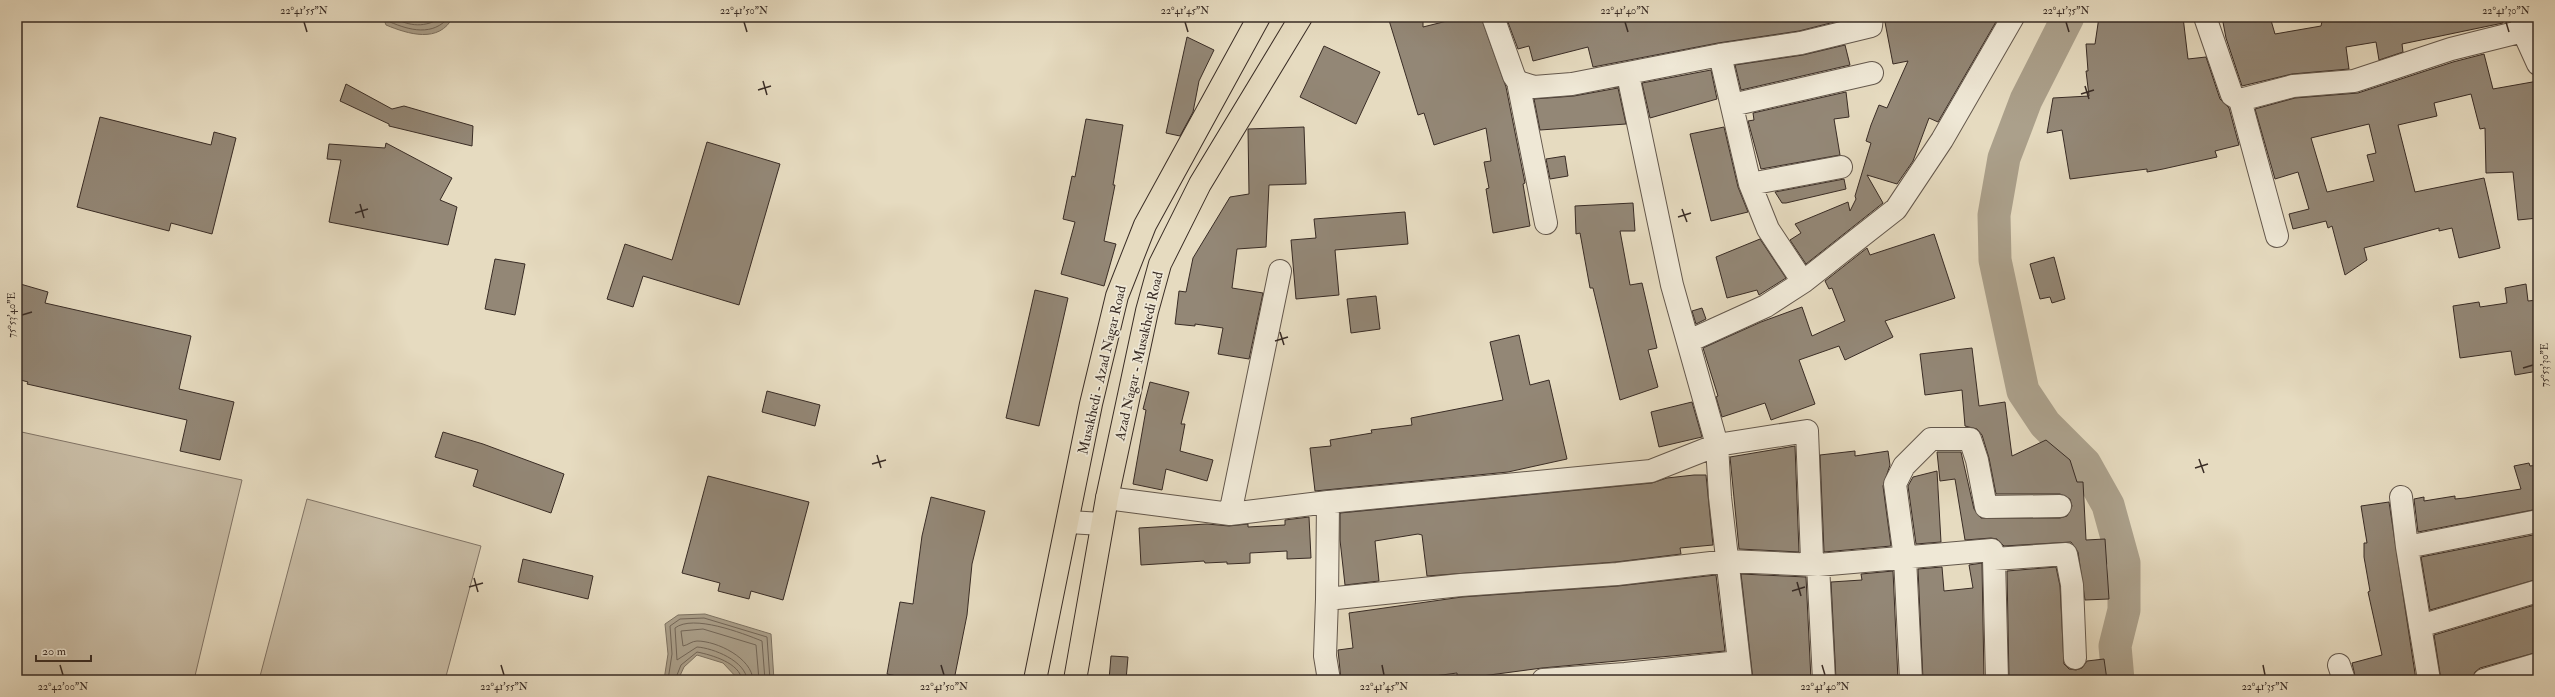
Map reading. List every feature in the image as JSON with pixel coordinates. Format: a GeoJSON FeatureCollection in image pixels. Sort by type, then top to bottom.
{"type":"FeatureCollection","features":[{"type":"Feature","properties":{"kind":"main road","name":"Musakhedi - Azad Nagar Road"},"geometry":{"type":"LineString","coordinates":[[1035,680],[1060,553],[1069,522],[1091,404],[1117,296],[1145,225],[1259,17]]}},
{"type":"Feature","properties":{"kind":"main road","name":"Azad Nagar - Musakhedi Road"},"geometry":{"type":"LineString","coordinates":[[1075,680],[1107,498],[1147,311],[1160,264],[1200,184],[1301,17]]}},
{"type":"Feature","properties":{"kind":"street"},"geometry":{"type":"LineString","coordinates":[[1493,17],[1514,76],[1518,82],[1546,223]]}},
{"type":"Feature","properties":{"kind":"street"},"geometry":{"type":"LineString","coordinates":[[1518,82],[1534,87],[1572,84],[1628,75],[1720,55],[1801,43],[1856,31],[1871,26],[1872,17]]}},
{"type":"Feature","properties":{"kind":"street"},"geometry":{"type":"LineString","coordinates":[[1689,341],[1766,306],[1803,282],[1896,209],[1942,140],[2013,17]]}},
{"type":"Feature","properties":{"kind":"street"},"geometry":{"type":"LineString","coordinates":[[2205,17],[2232,95],[2240,100],[2277,236]]}},
{"type":"Feature","properties":{"kind":"street"},"geometry":{"type":"LineString","coordinates":[[2240,100],[2294,86],[2354,81],[2522,24],[2538,64]]}},
{"type":"Feature","properties":{"kind":"street"},"geometry":{"type":"LineString","coordinates":[[1720,55],[1750,184],[1768,229],[1803,282]]}},
{"type":"Feature","properties":{"kind":"street"},"geometry":{"type":"LineString","coordinates":[[1732,105],[1872,73]]}},
{"type":"Feature","properties":{"kind":"street"},"geometry":{"type":"LineString","coordinates":[[1543,680],[1740,671],[1717,445],[1689,341],[1672,285],[1628,75]]}},
{"type":"Feature","properties":{"kind":"street"},"geometry":{"type":"LineString","coordinates":[[1750,184],[1841,167]]}},
{"type":"Feature","properties":{"kind":"street"},"geometry":{"type":"LineString","coordinates":[[1230,514],[1280,271]]}},
{"type":"Feature","properties":{"kind":"street"},"geometry":{"type":"LineString","coordinates":[[1107,498],[1230,514],[1328,502],[1651,471],[1717,445],[1807,431],[1812,558],[1818,565],[1824,680]]}},
{"type":"Feature","properties":{"kind":"street"},"geometry":{"type":"LineString","coordinates":[[1911,680],[1905,558],[1895,484],[1904,466],[1931,439],[1970,439],[1977,460],[1986,507],[2060,506]]}},
{"type":"Feature","properties":{"kind":"street"},"geometry":{"type":"LineString","coordinates":[[2401,497],[2407,547],[2429,680]]}},
{"type":"Feature","properties":{"kind":"street"},"geometry":{"type":"LineString","coordinates":[[1328,502],[1325,656],[1329,680]]}},
{"type":"Feature","properties":{"kind":"street"},"geometry":{"type":"LineString","coordinates":[[2407,547],[2538,520]]}},
{"type":"Feature","properties":{"kind":"street"},"geometry":{"type":"LineString","coordinates":[[1069,522],[1102,524]]}},
{"type":"Feature","properties":{"kind":"street"},"geometry":{"type":"LineString","coordinates":[[1327,599],[1461,585],[1617,574],[1728,560],[1818,565],[1992,550],[1994,559],[1997,680]]}},
{"type":"Feature","properties":{"kind":"street"},"geometry":{"type":"LineString","coordinates":[[1994,559],[2066,554],[2072,585],[2075,658]]}},
{"type":"Feature","properties":{"kind":"street"},"geometry":{"type":"LineString","coordinates":[[2420,626],[2538,591]]}},
{"type":"Feature","properties":{"kind":"street"},"geometry":{"type":"LineString","coordinates":[[2484,680],[2538,664]]}},
{"type":"Feature","properties":{"kind":"shaded area"},"geometry":{"type":"Polygon","coordinates":[[[17,431],[242,480],[194,680],[17,680],[17,431]]]}},
{"type":"Feature","properties":{"kind":"shaded area"},"geometry":{"type":"Polygon","coordinates":[[[307,499],[481,546],[445,680],[259,680],[307,499]]]}},
{"type":"Feature","properties":{"kind":"water"},"geometry":{"type":"Polygon","coordinates":[[[383,17],[453,17],[440,31],[431,34],[413,34],[386,25],[383,17]]]}},
{"type":"Feature","properties":{"kind":"water"},"geometry":{"type":"Polygon","coordinates":[[[705,614],[771,634],[774,680],[739,680],[723,663],[697,655],[684,667],[678,680],[664,680],[668,654],[665,624],[678,615],[705,614]]]}},
{"type":"Feature","properties":{"kind":"building"},"geometry":{"type":"Polygon","coordinates":[[[1388,17],[1423,17],[1423,27],[1463,17],[1481,17],[1506,87],[1525,183],[1523,184],[1530,226],[1493,233],[1486,189],[1489,188],[1484,162],[1491,161],[1486,128],[1434,145],[1424,113],[1418,115],[1388,17]]]}},
{"type":"Feature","properties":{"kind":"building"},"geometry":{"type":"Polygon","coordinates":[[[1506,17],[1850,18],[1799,31],[1718,43],[1593,67],[1588,47],[1533,61],[1529,46],[1518,49],[1506,17]]]}},
{"type":"Feature","properties":{"kind":"building"},"geometry":{"type":"Polygon","coordinates":[[[1884,17],[1988,17],[1997,20],[1938,122],[1929,118],[1913,161],[1897,184],[1867,175],[1883,203],[1806,264],[1790,240],[1801,233],[1795,224],[1848,202],[1850,211],[1856,199],[1855,196],[1871,143],[1866,141],[1871,125],[1879,105],[1887,108],[1908,61],[1893,64],[1884,17]]]}},
{"type":"Feature","properties":{"kind":"building"},"geometry":{"type":"Polygon","coordinates":[[[2099,17],[2183,17],[2188,59],[2206,57],[2220,99],[2229,108],[2239,145],[2215,151],[2217,157],[2163,169],[2147,172],[2147,169],[2070,179],[2062,130],[2047,133],[2053,98],[2089,96],[2086,71],[2088,71],[2086,44],[2095,44],[2099,17]]]}},
{"type":"Feature","properties":{"kind":"building"},"geometry":{"type":"Polygon","coordinates":[[[2222,17],[2270,17],[2275,34],[2321,26],[2323,17],[2502,17],[2503,23],[2402,44],[2403,52],[2379,60],[2376,42],[2346,47],[2349,69],[2292,74],[2242,86],[2226,38],[2222,17]]]}},
{"type":"Feature","properties":{"kind":"building"},"geometry":{"type":"Polygon","coordinates":[[[1187,37],[1214,50],[1199,81],[1193,112],[1180,136],[1166,133],[1187,37]]]}},
{"type":"Feature","properties":{"kind":"building"},"geometry":{"type":"Polygon","coordinates":[[[1845,45],[1850,65],[1741,90],[1735,65],[1803,55],[1845,45]]]}},
{"type":"Feature","properties":{"kind":"building"},"geometry":{"type":"Polygon","coordinates":[[[1324,46],[1380,72],[1356,124],[1300,97],[1324,46]]]}},
{"type":"Feature","properties":{"kind":"building"},"geometry":{"type":"Polygon","coordinates":[[[2484,54],[2493,89],[2538,81],[2538,218],[2518,220],[2513,172],[2486,173],[2485,128],[2480,129],[2471,94],[2434,103],[2437,116],[2398,125],[2415,192],[2484,178],[2500,248],[2459,258],[2452,228],[2439,231],[2439,228],[2364,248],[2367,260],[2345,275],[2332,226],[2328,228],[2326,221],[2293,229],[2289,214],[2309,209],[2298,172],[2275,179],[2255,109],[2295,98],[2358,93],[2453,62],[2484,54]],[[2369,124],[2311,138],[2327,192],[2374,181],[2367,155],[2376,153],[2369,124]]]}},
{"type":"Feature","properties":{"kind":"building"},"geometry":{"type":"Polygon","coordinates":[[[1711,70],[1717,99],[1650,118],[1642,83],[1711,70]]]}},
{"type":"Feature","properties":{"kind":"building"},"geometry":{"type":"Polygon","coordinates":[[[346,84],[392,109],[404,106],[473,126],[472,146],[389,126],[389,124],[340,101],[346,84]]]}},
{"type":"Feature","properties":{"kind":"building"},"geometry":{"type":"Polygon","coordinates":[[[1618,88],[1626,124],[1540,130],[1534,99],[1574,96],[1618,88]]]}},
{"type":"Feature","properties":{"kind":"building"},"geometry":{"type":"Polygon","coordinates":[[[1846,92],[1849,117],[1834,119],[1840,155],[1761,169],[1748,121],[1754,120],[1753,113],[1846,92]]]}},
{"type":"Feature","properties":{"kind":"building"},"geometry":{"type":"Polygon","coordinates":[[[100,117],[211,145],[214,132],[236,138],[212,234],[171,223],[169,231],[77,207],[100,117]]]}},
{"type":"Feature","properties":{"kind":"building"},"geometry":{"type":"Polygon","coordinates":[[[1086,119],[1123,125],[1113,185],[1115,185],[1104,241],[1116,244],[1104,286],[1061,274],[1075,222],[1063,219],[1072,176],[1075,177],[1086,119]]]}},
{"type":"Feature","properties":{"kind":"building"},"geometry":{"type":"Polygon","coordinates":[[[1304,127],[1306,184],[1269,185],[1266,247],[1237,249],[1232,288],[1263,293],[1249,359],[1218,354],[1223,328],[1195,324],[1195,326],[1175,324],[1179,291],[1186,292],[1193,258],[1230,197],[1249,194],[1248,129],[1304,127]]]}},
{"type":"Feature","properties":{"kind":"building"},"geometry":{"type":"Polygon","coordinates":[[[1724,127],[1738,187],[1748,212],[1711,221],[1690,134],[1724,127]]]}},
{"type":"Feature","properties":{"kind":"building"},"geometry":{"type":"Polygon","coordinates":[[[707,142],[780,164],[739,305],[643,276],[633,307],[607,299],[625,244],[672,260],[707,142]]]}},
{"type":"Feature","properties":{"kind":"building"},"geometry":{"type":"Polygon","coordinates":[[[386,143],[452,178],[440,200],[457,207],[448,245],[329,222],[341,160],[327,159],[329,144],[385,148],[386,143]]]}},
{"type":"Feature","properties":{"kind":"building"},"geometry":{"type":"Polygon","coordinates":[[[1565,156],[1568,176],[1550,179],[1546,159],[1565,156]]]}},
{"type":"Feature","properties":{"kind":"building"},"geometry":{"type":"Polygon","coordinates":[[[1844,179],[1846,189],[1786,203],[1782,203],[1775,192],[1844,179]]]}},
{"type":"Feature","properties":{"kind":"building"},"geometry":{"type":"Polygon","coordinates":[[[1633,203],[1635,231],[1620,231],[1630,285],[1642,283],[1657,348],[1648,350],[1658,387],[1620,400],[1593,288],[1590,288],[1580,233],[1576,234],[1575,206],[1633,203]]]}},
{"type":"Feature","properties":{"kind":"building"},"geometry":{"type":"Polygon","coordinates":[[[1405,212],[1408,244],[1335,250],[1339,295],[1296,299],[1291,240],[1316,238],[1314,219],[1405,212]]]}},
{"type":"Feature","properties":{"kind":"building"},"geometry":{"type":"Polygon","coordinates":[[[1934,234],[1955,298],[1885,321],[1893,337],[1845,360],[1839,346],[1799,360],[1815,404],[1771,420],[1765,403],[1722,417],[1716,397],[1718,396],[1703,348],[1761,322],[1802,307],[1812,336],[1845,321],[1832,288],[1829,289],[1825,281],[1867,248],[1870,255],[1934,234]]]}},
{"type":"Feature","properties":{"kind":"building"},"geometry":{"type":"Polygon","coordinates":[[[1760,239],[1786,278],[1759,295],[1757,290],[1727,298],[1716,257],[1760,239]]]}},
{"type":"Feature","properties":{"kind":"building"},"geometry":{"type":"Polygon","coordinates":[[[2054,257],[2065,299],[2052,303],[2050,297],[2040,299],[2030,264],[2054,257]]]}},
{"type":"Feature","properties":{"kind":"building"},"geometry":{"type":"Polygon","coordinates":[[[495,259],[525,264],[515,315],[485,309],[495,259]]]}},
{"type":"Feature","properties":{"kind":"building"},"geometry":{"type":"Polygon","coordinates":[[[17,283],[48,292],[45,303],[191,336],[179,389],[234,402],[220,460],[180,451],[187,420],[27,384],[28,382],[17,379],[17,283]]]}},
{"type":"Feature","properties":{"kind":"building"},"geometry":{"type":"Polygon","coordinates":[[[2526,284],[2528,301],[2538,300],[2538,371],[2515,375],[2511,351],[2460,358],[2453,306],[2479,302],[2480,307],[2507,303],[2505,288],[2526,284]]]}},
{"type":"Feature","properties":{"kind":"building"},"geometry":{"type":"Polygon","coordinates":[[[1035,290],[1068,298],[1039,426],[1006,418],[1035,290]]]}},
{"type":"Feature","properties":{"kind":"building"},"geometry":{"type":"Polygon","coordinates":[[[1376,296],[1380,329],[1351,333],[1347,299],[1376,296]]]}},
{"type":"Feature","properties":{"kind":"building"},"geometry":{"type":"Polygon","coordinates":[[[1702,308],[1706,319],[1696,324],[1692,311],[1702,308]]]}},
{"type":"Feature","properties":{"kind":"building"},"geometry":{"type":"Polygon","coordinates":[[[1519,335],[1530,385],[1549,380],[1567,459],[1508,472],[1315,491],[1310,448],[1331,446],[1330,440],[1372,433],[1371,430],[1412,425],[1411,418],[1503,400],[1490,342],[1519,335]]]}},
{"type":"Feature","properties":{"kind":"building"},"geometry":{"type":"Polygon","coordinates":[[[1972,348],[1979,406],[2005,402],[2012,456],[2046,440],[2070,460],[2077,482],[2083,482],[2086,540],[2105,539],[2109,599],[2085,600],[2078,552],[2071,542],[2004,546],[1997,539],[1991,538],[1965,540],[1955,479],[1940,481],[1937,452],[1961,452],[1974,509],[1981,518],[2060,518],[2067,516],[2072,506],[2070,499],[2060,494],[1996,494],[1989,458],[1982,435],[1977,429],[1965,426],[1962,390],[1925,395],[1920,354],[1972,348]]]}},
{"type":"Feature","properties":{"kind":"building"},"geometry":{"type":"Polygon","coordinates":[[[1150,382],[1189,392],[1181,424],[1185,424],[1180,451],[1213,460],[1207,481],[1166,469],[1162,490],[1133,484],[1146,410],[1143,409],[1150,382]]]}},
{"type":"Feature","properties":{"kind":"building"},"geometry":{"type":"Polygon","coordinates":[[[767,391],[820,405],[815,426],[762,412],[767,391]]]}},
{"type":"Feature","properties":{"kind":"building"},"geometry":{"type":"Polygon","coordinates":[[[1692,402],[1702,437],[1659,447],[1651,412],[1692,402]]]}},
{"type":"Feature","properties":{"kind":"building"},"geometry":{"type":"Polygon","coordinates":[[[443,432],[483,444],[564,474],[551,513],[473,486],[478,470],[435,457],[443,432]]]}},
{"type":"Feature","properties":{"kind":"building"},"geometry":{"type":"Polygon","coordinates":[[[1795,446],[1799,552],[1739,549],[1730,457],[1795,446]]]}},
{"type":"Feature","properties":{"kind":"building"},"geometry":{"type":"Polygon","coordinates":[[[1855,451],[1855,456],[1888,451],[1890,465],[1883,486],[1891,546],[1824,552],[1820,455],[1855,451]]]}},
{"type":"Feature","properties":{"kind":"building"},"geometry":{"type":"Polygon","coordinates":[[[2529,463],[2530,466],[2538,465],[2538,509],[2418,532],[2414,499],[2424,497],[2424,501],[2455,496],[2455,499],[2521,489],[2514,466],[2529,463]]]}},
{"type":"Feature","properties":{"kind":"building"},"geometry":{"type":"Polygon","coordinates":[[[1937,471],[1941,542],[1916,544],[1908,486],[1913,477],[1937,471]]]}},
{"type":"Feature","properties":{"kind":"building"},"geometry":{"type":"Polygon","coordinates":[[[1706,475],[1713,545],[1680,548],[1681,554],[1616,562],[1427,576],[1422,535],[1418,534],[1375,541],[1379,581],[1345,585],[1340,540],[1340,513],[1652,483],[1667,478],[1706,475]]]}},
{"type":"Feature","properties":{"kind":"building"},"geometry":{"type":"Polygon","coordinates":[[[708,476],[809,502],[783,600],[751,591],[749,599],[718,591],[720,583],[682,573],[708,476]]]}},
{"type":"Feature","properties":{"kind":"building"},"geometry":{"type":"Polygon","coordinates":[[[931,497],[985,511],[972,564],[967,615],[954,680],[917,680],[887,674],[900,602],[913,604],[922,536],[931,497]]]}},
{"type":"Feature","properties":{"kind":"building"},"geometry":{"type":"Polygon","coordinates":[[[2389,502],[2416,680],[2356,680],[2352,663],[2382,655],[2368,592],[2370,591],[2364,557],[2364,543],[2367,543],[2361,506],[2389,502]]]}},
{"type":"Feature","properties":{"kind":"building"},"geometry":{"type":"Polygon","coordinates":[[[1309,517],[1311,558],[1287,559],[1287,551],[1250,553],[1250,563],[1227,564],[1227,562],[1205,563],[1204,561],[1141,565],[1139,528],[1207,524],[1229,526],[1248,524],[1248,527],[1285,525],[1285,520],[1309,517]]]}},
{"type":"Feature","properties":{"kind":"building"},"geometry":{"type":"Polygon","coordinates":[[[2538,534],[2538,579],[2430,610],[2421,557],[2538,534]]]}},
{"type":"Feature","properties":{"kind":"building"},"geometry":{"type":"Polygon","coordinates":[[[523,559],[593,576],[588,599],[518,582],[523,559]]]}},
{"type":"Feature","properties":{"kind":"building"},"geometry":{"type":"Polygon","coordinates":[[[1982,563],[1984,680],[1923,680],[1918,569],[1942,567],[1944,591],[1973,588],[1969,565],[1982,563]]]}},
{"type":"Feature","properties":{"kind":"building"},"geometry":{"type":"Polygon","coordinates":[[[2056,567],[2060,586],[2064,664],[2069,669],[2076,670],[2082,668],[2087,661],[2104,659],[2107,680],[2009,680],[2007,571],[2056,567]]]}},
{"type":"Feature","properties":{"kind":"building"},"geometry":{"type":"Polygon","coordinates":[[[1893,571],[1898,680],[1836,680],[1831,582],[1862,580],[1861,574],[1893,571]]]}},
{"type":"Feature","properties":{"kind":"building"},"geometry":{"type":"Polygon","coordinates":[[[1741,574],[1806,577],[1811,680],[1753,680],[1741,574]]]}},
{"type":"Feature","properties":{"kind":"building"},"geometry":{"type":"Polygon","coordinates":[[[1716,575],[1725,651],[1542,668],[1482,676],[1483,680],[1467,680],[1467,676],[1457,678],[1457,673],[1404,680],[1341,680],[1338,650],[1353,648],[1349,613],[1462,597],[1618,586],[1716,575]]]}},
{"type":"Feature","properties":{"kind":"building"},"geometry":{"type":"Polygon","coordinates":[[[2538,604],[2538,652],[2480,668],[2475,672],[2472,680],[2441,680],[2434,635],[2538,604]]]}},
{"type":"Feature","properties":{"kind":"building"},"geometry":{"type":"Polygon","coordinates":[[[1111,656],[1128,657],[1126,680],[1109,680],[1111,656]]]}},
{"type":"Feature","properties":{"kind":"waterway"},"geometry":{"type":"LineString","coordinates":[[2068,17],[2026,100],[2004,158],[1994,215],[1995,260],[2023,391],[2045,424],[2085,464],[2108,505],[2124,563],[2124,610],[2115,646],[2118,680]]}}]}
